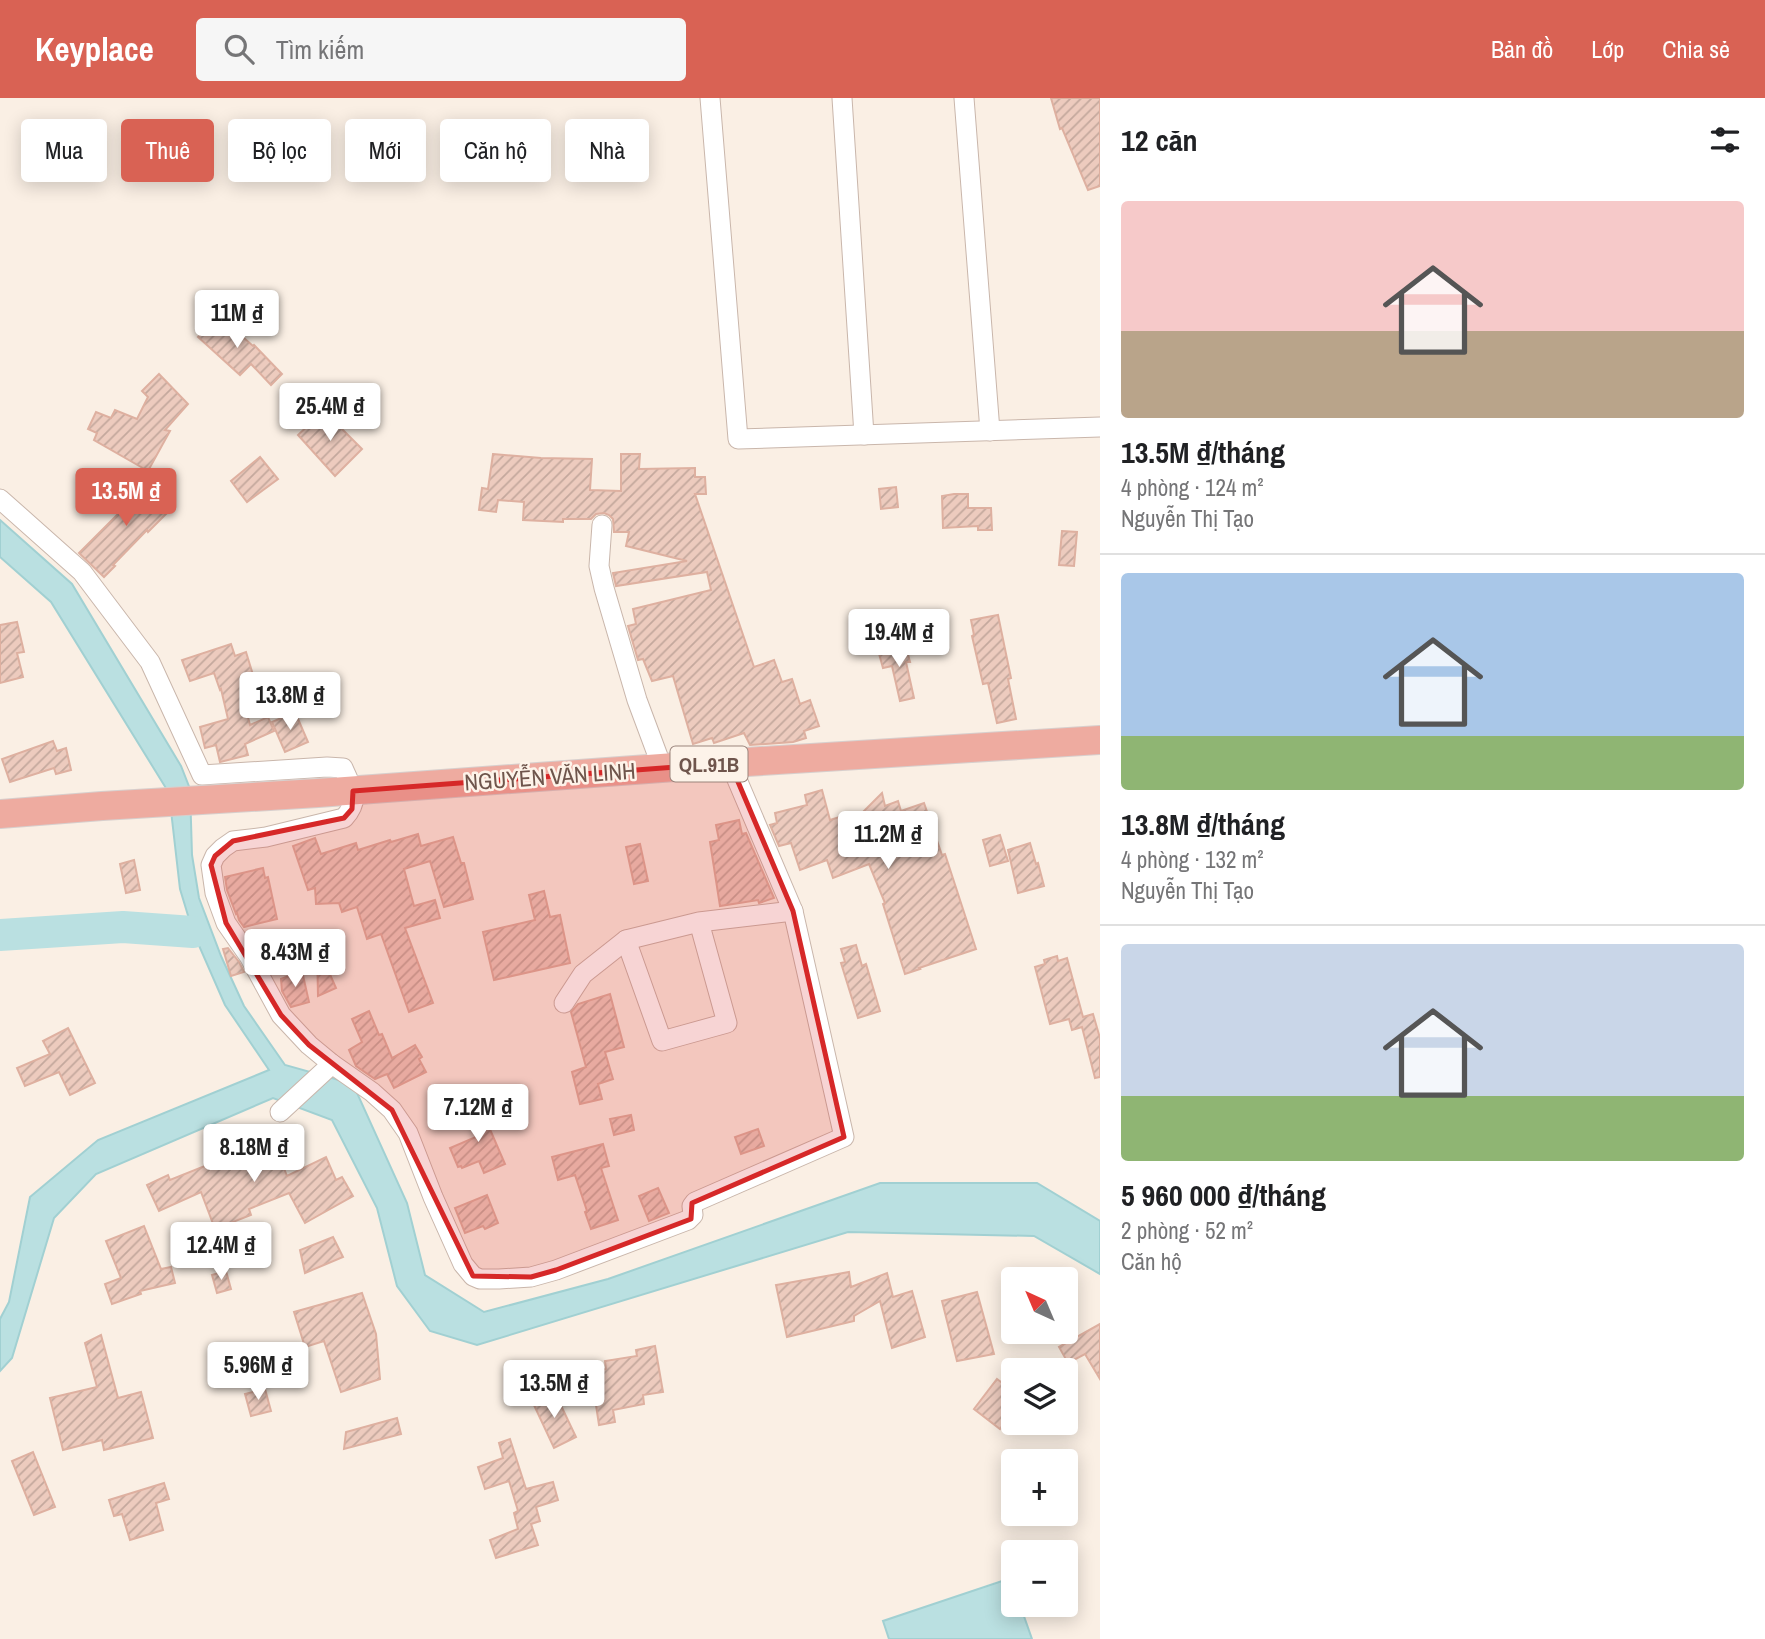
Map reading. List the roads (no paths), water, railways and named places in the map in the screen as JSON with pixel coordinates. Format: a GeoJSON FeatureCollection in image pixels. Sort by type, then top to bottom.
{"type":"FeatureCollection","features":[{"type":"Feature","properties":{"kind":"highway","name":"NGUYỄN VĂN LINH"},"geometry":{"type":"LineString","coordinates":[[0,814],[1100,740]]}},
{"type":"Feature","properties":{"kind":"street"},"geometry":{"type":"LineString","coordinates":[[710,98],[738,439],[1100,427]]}},
{"type":"Feature","properties":{"kind":"street"},"geometry":{"type":"LineString","coordinates":[[842,98],[864,435]]}},
{"type":"Feature","properties":{"kind":"street"},"geometry":{"type":"LineString","coordinates":[[964,98],[990,431]]}},
{"type":"Feature","properties":{"kind":"street"},"geometry":{"type":"LineString","coordinates":[[0,499],[82,572],[150,662],[202,775],[343,768],[353,791],[354,803],[352,810],[344,818],[266,837],[233,841],[215,856],[211,865],[215,893],[226,923],[249,956],[281,1015],[326,1069],[372,1092],[392,1110],[408,1133],[463,1264],[473,1276],[480,1279],[531,1277],[556,1270],[688,1220],[693,1215],[695,1202],[844,1137],[793,911],[730,763]]}},
{"type":"Feature","properties":{"kind":"street"},"geometry":{"type":"LineString","coordinates":[[602,525],[599,566],[604,588],[637,699],[662,768]]}},
{"type":"Feature","properties":{"kind":"street"},"geometry":{"type":"LineString","coordinates":[[564,1003],[583,974],[626,940],[699,922],[793,911]]}},
{"type":"Feature","properties":{"kind":"street"},"geometry":{"type":"LineString","coordinates":[[626,940],[662,1041],[727,1023],[699,922]]}},
{"type":"Feature","properties":{"kind":"street"},"geometry":{"type":"LineString","coordinates":[[280,1112],[326,1069]]}},
{"type":"Feature","properties":{"kind":"water"},"geometry":{"type":"Polygon","coordinates":[[[0,520],[72,584],[181,766],[190,789],[192,855],[199,898],[244,1006],[285,1065],[353,1084],[407,1203],[425,1275],[484,1312],[608,1279],[880,1183],[1037,1183],[1100,1221],[1100,1274],[1034,1236],[848,1232],[477,1345],[430,1331],[397,1286],[377,1208],[332,1120],[273,1098],[96,1174],[54,1218],[12,1358],[0,1371],[0,1319],[9,1302],[30,1197],[98,1140],[269,1070],[225,1005],[193,932],[180,889],[169,793],[51,602],[0,557],[0,520]]]}},
{"type":"Feature","properties":{"kind":"water"},"geometry":{"type":"Polygon","coordinates":[[[1001,1581],[1001,1617],[1024,1617],[1032,1639],[889,1639],[883,1621],[1001,1581]]]}},
{"type":"Feature","properties":{"kind":"waterway"},"geometry":{"type":"LineString","coordinates":[[0,935],[123,927],[193,932]]}}]}
